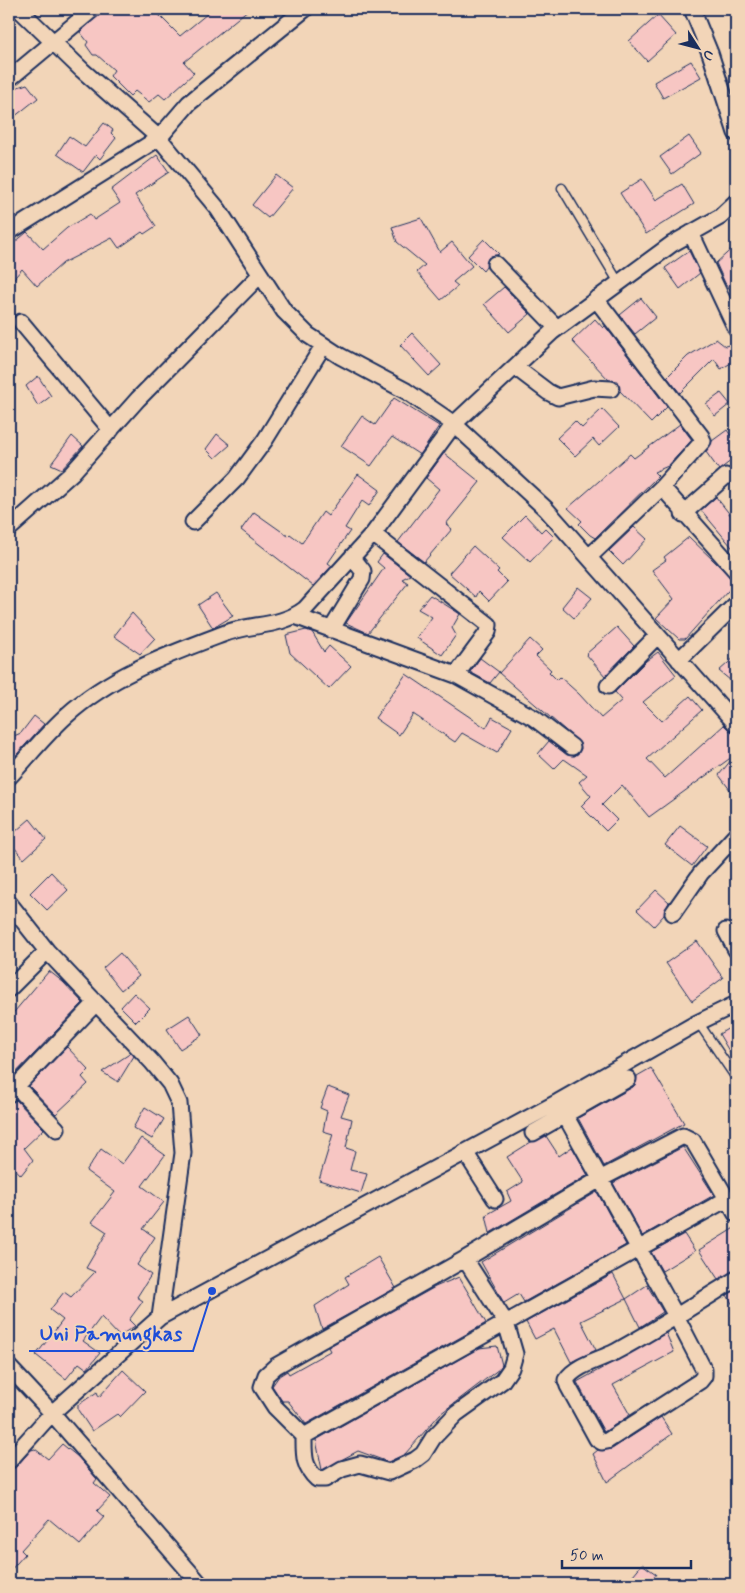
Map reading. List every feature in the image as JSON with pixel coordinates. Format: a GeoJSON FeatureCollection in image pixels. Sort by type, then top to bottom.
{"type":"FeatureCollection","features":[{"type":"Feature","properties":{"kind":"street"},"geometry":{"type":"LineString","coordinates":[[18,9],[55,42],[82,70],[159,138],[218,209],[284,311],[323,346],[406,391],[454,424],[546,509],[657,636],[735,719]]}},
{"type":"Feature","properties":{"kind":"street"},"geometry":{"type":"LineString","coordinates":[[9,79],[93,9]]}},
{"type":"Feature","properties":{"kind":"street"},"geometry":{"type":"LineString","coordinates":[[9,232],[159,138],[189,103],[305,9]]}},
{"type":"Feature","properties":{"kind":"street"},"geometry":{"type":"LineString","coordinates":[[692,9],[710,53],[736,133]]}},
{"type":"Feature","properties":{"kind":"street"},"geometry":{"type":"LineString","coordinates":[[9,777],[36,745],[67,715],[103,688],[148,663],[237,629],[280,623],[295,616],[373,534],[454,424],[557,328],[672,244],[720,217],[736,202]]}},
{"type":"Feature","properties":{"kind":"street"},"geometry":{"type":"LineString","coordinates":[[691,233],[736,330]]}},
{"type":"Feature","properties":{"kind":"street"},"geometry":{"type":"LineString","coordinates":[[495,264],[557,328]]}},
{"type":"Feature","properties":{"kind":"street"},"geometry":{"type":"LineString","coordinates":[[9,529],[72,473],[138,399],[260,274]]}},
{"type":"Feature","properties":{"kind":"street"},"geometry":{"type":"LineString","coordinates":[[589,557],[662,487],[703,441],[596,299]]}},
{"type":"Feature","properties":{"kind":"street"},"geometry":{"type":"LineString","coordinates":[[21,322],[111,430]]}},
{"type":"Feature","properties":{"kind":"street"},"geometry":{"type":"LineString","coordinates":[[192,522],[237,478],[265,440],[323,346]]}},
{"type":"Feature","properties":{"kind":"street"},"geometry":{"type":"LineString","coordinates":[[516,367],[548,392],[558,397],[594,388],[611,389]]}},
{"type":"Feature","properties":{"kind":"street"},"geometry":{"type":"LineString","coordinates":[[683,514],[726,476]]}},
{"type":"Feature","properties":{"kind":"street"},"geometry":{"type":"LineString","coordinates":[[662,487],[683,514],[721,552],[736,571]]}},
{"type":"Feature","properties":{"kind":"street"},"geometry":{"type":"LineString","coordinates":[[373,534],[489,626],[488,632],[456,675]]}},
{"type":"Feature","properties":{"kind":"street"},"geometry":{"type":"LineString","coordinates":[[331,630],[362,579],[363,570],[352,557]]}},
{"type":"Feature","properties":{"kind":"street"},"geometry":{"type":"LineString","coordinates":[[679,660],[736,604]]}},
{"type":"Feature","properties":{"kind":"street"},"geometry":{"type":"LineString","coordinates":[[295,616],[456,675],[534,718],[572,747]]}},
{"type":"Feature","properties":{"kind":"street"},"geometry":{"type":"LineString","coordinates":[[608,686],[657,636]]}},
{"type":"Feature","properties":{"kind":"street"},"geometry":{"type":"LineString","coordinates":[[673,913],[701,873],[736,835]]}},
{"type":"Feature","properties":{"kind":"street"},"geometry":{"type":"LineString","coordinates":[[9,903],[47,951],[95,1004],[152,1062],[170,1084],[179,1103],[183,1153],[160,1317]]}},
{"type":"Feature","properties":{"kind":"street"},"geometry":{"type":"LineString","coordinates":[[726,931],[736,950]]}},
{"type":"Feature","properties":{"kind":"street"},"geometry":{"type":"LineString","coordinates":[[9,990],[47,951]]}},
{"type":"Feature","properties":{"kind":"street"},"geometry":{"type":"LineString","coordinates":[[57,1129],[13,1090],[95,1004]]}},
{"type":"Feature","properties":{"kind":"street"},"geometry":{"type":"LineString","coordinates":[[9,1461],[52,1413],[160,1317],[465,1152],[698,1022],[736,1004]]}},
{"type":"Feature","properties":{"kind":"street"},"geometry":{"type":"LineString","coordinates":[[533,1133],[628,1079]]}},
{"type":"Feature","properties":{"kind":"street"},"geometry":{"type":"LineString","coordinates":[[565,1115],[676,1316],[702,1366],[704,1376],[630,1426],[602,1442],[597,1439],[566,1380],[579,1368],[615,1352],[676,1316],[736,1279]]}},
{"type":"Feature","properties":{"kind":"street"},"geometry":{"type":"LineString","coordinates":[[465,1259],[506,1323],[515,1354],[511,1368],[502,1381],[456,1414],[433,1438],[424,1454],[415,1460],[389,1472],[360,1464],[342,1469],[325,1479],[317,1479],[308,1470],[304,1460],[304,1436],[275,1407],[262,1387],[266,1374],[276,1366],[465,1259],[600,1179],[684,1136],[693,1141],[736,1214]]}},
{"type":"Feature","properties":{"kind":"street"},"geometry":{"type":"LineString","coordinates":[[465,1152],[495,1199]]}},
{"type":"Feature","properties":{"kind":"street"},"geometry":{"type":"LineString","coordinates":[[304,1436],[638,1247],[727,1199]]}},
{"type":"Feature","properties":{"kind":"street"},"geometry":{"type":"LineString","coordinates":[[9,1367],[52,1413],[200,1584]]}},
{"type":"Feature","properties":{"kind":"lane"},"geometry":{"type":"LineString","coordinates":[[562,188],[619,283]]}},
{"type":"Feature","properties":{"kind":"lane"},"geometry":{"type":"LineString","coordinates":[[698,1022],[736,1078]]}},
{"type":"Feature","properties":{"kind":"building"},"geometry":{"type":"Polygon","coordinates":[[[105,9],[153,9],[180,36],[213,9],[249,9],[184,62],[194,73],[165,99],[159,94],[149,102],[135,91],[130,96],[110,76],[114,70],[97,55],[93,55],[86,45],[88,42],[80,32],[105,9]]]}},
{"type":"Feature","properties":{"kind":"building"},"geometry":{"type":"Polygon","coordinates":[[[658,15],[676,35],[647,61],[629,41],[658,15]]]}},
{"type":"Feature","properties":{"kind":"building"},"geometry":{"type":"Polygon","coordinates":[[[691,61],[701,77],[663,98],[654,82],[691,61]]]}},
{"type":"Feature","properties":{"kind":"building"},"geometry":{"type":"Polygon","coordinates":[[[27,84],[38,98],[9,121],[9,90],[27,84]]]}},
{"type":"Feature","properties":{"kind":"building"},"geometry":{"type":"Polygon","coordinates":[[[104,123],[113,130],[111,133],[116,138],[100,159],[96,155],[83,172],[57,154],[69,136],[85,147],[104,123]]]}},
{"type":"Feature","properties":{"kind":"building"},"geometry":{"type":"Polygon","coordinates":[[[689,136],[701,153],[672,174],[660,157],[689,136]]]}},
{"type":"Feature","properties":{"kind":"building"},"geometry":{"type":"Polygon","coordinates":[[[157,155],[169,172],[135,195],[156,226],[144,234],[142,232],[119,248],[112,238],[63,263],[37,286],[22,269],[9,284],[9,247],[27,232],[43,249],[67,228],[90,214],[94,220],[120,203],[111,190],[157,155]]]}},
{"type":"Feature","properties":{"kind":"building"},"geometry":{"type":"Polygon","coordinates":[[[276,175],[293,188],[268,218],[252,205],[276,175]]]}},
{"type":"Feature","properties":{"kind":"building"},"geometry":{"type":"Polygon","coordinates":[[[642,179],[656,200],[682,184],[694,204],[646,234],[620,193],[642,179]]]}},
{"type":"Feature","properties":{"kind":"building"},"geometry":{"type":"Polygon","coordinates":[[[421,218],[440,252],[452,242],[472,266],[453,282],[458,286],[441,300],[417,272],[425,265],[397,242],[392,227],[421,218]]]}},
{"type":"Feature","properties":{"kind":"building"},"geometry":{"type":"Polygon","coordinates":[[[484,239],[499,254],[488,258],[483,271],[468,256],[484,239]]]}},
{"type":"Feature","properties":{"kind":"building"},"geometry":{"type":"Polygon","coordinates":[[[736,245],[736,297],[725,283],[716,263],[736,245]]]}},
{"type":"Feature","properties":{"kind":"building"},"geometry":{"type":"Polygon","coordinates":[[[689,251],[700,273],[680,289],[665,268],[689,251]]]}},
{"type":"Feature","properties":{"kind":"building"},"geometry":{"type":"Polygon","coordinates":[[[504,287],[530,314],[509,332],[484,304],[504,287]]]}},
{"type":"Feature","properties":{"kind":"building"},"geometry":{"type":"Polygon","coordinates":[[[641,298],[656,317],[635,334],[620,315],[641,298]]]}},
{"type":"Feature","properties":{"kind":"building"},"geometry":{"type":"Polygon","coordinates":[[[595,319],[603,328],[605,326],[667,407],[651,423],[620,391],[617,381],[609,380],[572,341],[595,319]]]}},
{"type":"Feature","properties":{"kind":"building"},"geometry":{"type":"Polygon","coordinates":[[[412,333],[441,365],[429,376],[400,345],[412,333]]]}},
{"type":"Feature","properties":{"kind":"building"},"geometry":{"type":"Polygon","coordinates":[[[716,339],[725,346],[736,343],[736,360],[721,369],[714,359],[680,393],[667,377],[688,356],[716,339]]]}},
{"type":"Feature","properties":{"kind":"building"},"geometry":{"type":"Polygon","coordinates":[[[38,376],[51,396],[38,406],[26,386],[38,376]]]}},
{"type":"Feature","properties":{"kind":"building"},"geometry":{"type":"Polygon","coordinates":[[[721,393],[730,404],[715,416],[706,404],[721,393]]]}},
{"type":"Feature","properties":{"kind":"building"},"geometry":{"type":"Polygon","coordinates":[[[394,398],[439,426],[420,455],[392,437],[371,466],[341,446],[362,416],[375,425],[394,398]]]}},
{"type":"Feature","properties":{"kind":"building"},"geometry":{"type":"Polygon","coordinates":[[[602,409],[619,427],[599,446],[593,439],[575,456],[557,438],[575,421],[582,428],[602,409]]]}},
{"type":"Feature","properties":{"kind":"building"},"geometry":{"type":"Polygon","coordinates":[[[680,424],[692,440],[668,466],[654,472],[658,476],[595,538],[590,535],[579,524],[582,521],[568,508],[630,454],[634,458],[680,424]]]}},
{"type":"Feature","properties":{"kind":"building"},"geometry":{"type":"Polygon","coordinates":[[[727,430],[736,443],[736,457],[719,470],[706,452],[712,441],[727,430]]]}},
{"type":"Feature","properties":{"kind":"building"},"geometry":{"type":"Polygon","coordinates":[[[217,434],[230,445],[215,458],[206,449],[217,434]]]}},
{"type":"Feature","properties":{"kind":"building"},"geometry":{"type":"Polygon","coordinates":[[[72,436],[83,446],[62,469],[51,464],[72,436]]]}},
{"type":"Feature","properties":{"kind":"building"},"geometry":{"type":"Polygon","coordinates":[[[444,453],[480,482],[446,524],[452,529],[424,562],[398,542],[439,489],[426,478],[444,453]]]}},
{"type":"Feature","properties":{"kind":"building"},"geometry":{"type":"Polygon","coordinates":[[[358,474],[380,490],[369,506],[362,501],[345,528],[350,531],[328,563],[332,566],[313,586],[241,530],[254,512],[288,536],[290,534],[302,543],[323,512],[328,516],[358,474]]]}},
{"type":"Feature","properties":{"kind":"building"},"geometry":{"type":"Polygon","coordinates":[[[716,497],[736,522],[736,552],[701,510],[716,497]]]}},
{"type":"Feature","properties":{"kind":"building"},"geometry":{"type":"Polygon","coordinates":[[[525,515],[541,532],[545,528],[554,537],[530,562],[503,537],[525,515]]]}},
{"type":"Feature","properties":{"kind":"building"},"geometry":{"type":"Polygon","coordinates":[[[634,527],[647,539],[623,565],[609,551],[634,527]]]}},
{"type":"Feature","properties":{"kind":"building"},"geometry":{"type":"Polygon","coordinates":[[[689,537],[736,582],[685,639],[679,639],[656,618],[674,599],[652,570],[666,560],[664,557],[689,537]]]}},
{"type":"Feature","properties":{"kind":"building"},"geometry":{"type":"Polygon","coordinates":[[[473,546],[499,570],[497,572],[507,582],[489,601],[479,591],[476,597],[449,573],[473,546]]]}},
{"type":"Feature","properties":{"kind":"building"},"geometry":{"type":"Polygon","coordinates":[[[383,554],[410,575],[402,579],[408,583],[368,633],[346,623],[384,568],[377,562],[383,554]]]}},
{"type":"Feature","properties":{"kind":"building"},"geometry":{"type":"Polygon","coordinates":[[[578,587],[592,598],[574,618],[562,607],[578,587]]]}},
{"type":"Feature","properties":{"kind":"building"},"geometry":{"type":"Polygon","coordinates":[[[216,593],[233,616],[213,628],[198,605],[216,593]]]}},
{"type":"Feature","properties":{"kind":"building"},"geometry":{"type":"Polygon","coordinates":[[[430,595],[460,614],[452,628],[456,635],[442,655],[417,638],[432,617],[418,609],[430,595]]]}},
{"type":"Feature","properties":{"kind":"building"},"geometry":{"type":"Polygon","coordinates":[[[132,613],[155,638],[140,654],[114,636],[132,613]]]}},
{"type":"Feature","properties":{"kind":"building"},"geometry":{"type":"Polygon","coordinates":[[[617,627],[634,646],[605,676],[586,654],[617,627]]]}},
{"type":"Feature","properties":{"kind":"building"},"geometry":{"type":"Polygon","coordinates":[[[306,630],[312,632],[324,652],[329,646],[351,666],[329,689],[290,653],[286,635],[306,630]]]}},
{"type":"Feature","properties":{"kind":"building"},"geometry":{"type":"Polygon","coordinates":[[[530,639],[542,650],[536,656],[551,670],[549,672],[557,680],[560,677],[601,718],[622,700],[615,692],[646,661],[658,652],[676,675],[643,702],[662,721],[690,696],[702,710],[647,759],[665,778],[724,725],[736,737],[736,754],[649,817],[622,785],[602,805],[617,820],[606,831],[581,806],[591,796],[579,782],[587,775],[564,759],[554,769],[538,754],[549,741],[567,755],[575,756],[581,749],[580,743],[499,673],[530,639]]]}},
{"type":"Feature","properties":{"kind":"building"},"geometry":{"type":"Polygon","coordinates":[[[736,656],[736,685],[719,671],[736,656]]]}},
{"type":"Feature","properties":{"kind":"building"},"geometry":{"type":"Polygon","coordinates":[[[480,658],[499,672],[490,683],[470,672],[480,658]]]}},
{"type":"Feature","properties":{"kind":"building"},"geometry":{"type":"Polygon","coordinates":[[[406,674],[486,728],[492,717],[512,728],[497,753],[462,733],[455,742],[413,714],[399,735],[375,718],[406,674]]]}},
{"type":"Feature","properties":{"kind":"building"},"geometry":{"type":"Polygon","coordinates":[[[34,716],[44,724],[9,763],[9,738],[21,733],[34,716]]]}},
{"type":"Feature","properties":{"kind":"building"},"geometry":{"type":"Polygon","coordinates":[[[736,754],[736,798],[719,775],[736,754]]]}},
{"type":"Feature","properties":{"kind":"building"},"geometry":{"type":"Polygon","coordinates":[[[30,819],[46,839],[24,859],[9,841],[9,837],[30,819]]]}},
{"type":"Feature","properties":{"kind":"building"},"geometry":{"type":"Polygon","coordinates":[[[680,826],[707,846],[692,866],[665,845],[680,826]]]}},
{"type":"Feature","properties":{"kind":"building"},"geometry":{"type":"Polygon","coordinates":[[[51,872],[68,890],[47,910],[30,893],[51,872]]]}},
{"type":"Feature","properties":{"kind":"building"},"geometry":{"type":"Polygon","coordinates":[[[656,890],[669,902],[664,915],[654,926],[637,910],[656,890]]]}},
{"type":"Feature","properties":{"kind":"building"},"geometry":{"type":"Polygon","coordinates":[[[697,941],[723,978],[692,1001],[666,963],[697,941]]]}},
{"type":"Feature","properties":{"kind":"building"},"geometry":{"type":"Polygon","coordinates":[[[120,953],[139,976],[121,990],[103,968],[120,953]]]}},
{"type":"Feature","properties":{"kind":"building"},"geometry":{"type":"Polygon","coordinates":[[[49,971],[63,982],[83,1003],[9,1080],[9,1018],[49,971]]]}},
{"type":"Feature","properties":{"kind":"building"},"geometry":{"type":"Polygon","coordinates":[[[134,993],[150,1008],[136,1022],[121,1007],[134,993]]]}},
{"type":"Feature","properties":{"kind":"building"},"geometry":{"type":"Polygon","coordinates":[[[189,1015],[202,1035],[180,1049],[167,1029],[189,1015]]]}},
{"type":"Feature","properties":{"kind":"building"},"geometry":{"type":"Polygon","coordinates":[[[736,1024],[736,1063],[719,1034],[736,1024]]]}},
{"type":"Feature","properties":{"kind":"building"},"geometry":{"type":"Polygon","coordinates":[[[67,1047],[89,1070],[82,1077],[88,1084],[56,1114],[29,1086],[67,1047]]]}},
{"type":"Feature","properties":{"kind":"building"},"geometry":{"type":"Polygon","coordinates":[[[131,1053],[134,1056],[118,1082],[102,1072],[131,1053]]]}},
{"type":"Feature","properties":{"kind":"building"},"geometry":{"type":"Polygon","coordinates":[[[651,1068],[684,1123],[604,1166],[578,1118],[633,1087],[637,1076],[651,1068]]]}},
{"type":"Feature","properties":{"kind":"building"},"geometry":{"type":"Polygon","coordinates":[[[328,1087],[349,1095],[341,1116],[352,1119],[346,1148],[355,1151],[350,1170],[367,1174],[361,1193],[319,1180],[333,1134],[323,1131],[327,1111],[320,1108],[328,1087]]]}},
{"type":"Feature","properties":{"kind":"building"},"geometry":{"type":"Polygon","coordinates":[[[16,1100],[44,1129],[24,1148],[33,1160],[21,1175],[9,1162],[9,1103],[16,1100]]]}},
{"type":"Feature","properties":{"kind":"building"},"geometry":{"type":"Polygon","coordinates":[[[145,1107],[164,1119],[152,1139],[133,1128],[145,1107]]]}},
{"type":"Feature","properties":{"kind":"building"},"geometry":{"type":"Polygon","coordinates":[[[546,1136],[559,1156],[572,1147],[588,1175],[490,1233],[486,1215],[511,1201],[507,1192],[523,1182],[507,1157],[531,1142],[546,1136]]]}},
{"type":"Feature","properties":{"kind":"building"},"geometry":{"type":"Polygon","coordinates":[[[141,1138],[165,1155],[142,1186],[164,1202],[143,1229],[155,1237],[137,1265],[151,1275],[137,1297],[143,1301],[129,1320],[135,1326],[119,1336],[101,1317],[83,1341],[100,1353],[87,1369],[79,1363],[66,1379],[36,1355],[63,1320],[50,1310],[64,1292],[71,1297],[95,1272],[86,1268],[107,1232],[92,1222],[115,1192],[86,1171],[101,1149],[122,1164],[141,1138]]]}},
{"type":"Feature","properties":{"kind":"building"},"geometry":{"type":"Polygon","coordinates":[[[683,1147],[714,1195],[642,1236],[613,1183],[683,1147]]]}},
{"type":"Feature","properties":{"kind":"building"},"geometry":{"type":"Polygon","coordinates":[[[597,1192],[626,1245],[524,1302],[519,1294],[504,1303],[481,1262],[597,1192]]]}},
{"type":"Feature","properties":{"kind":"building"},"geometry":{"type":"Polygon","coordinates":[[[736,1227],[736,1270],[718,1279],[699,1250],[736,1227]]]}},
{"type":"Feature","properties":{"kind":"building"},"geometry":{"type":"Polygon","coordinates":[[[684,1234],[695,1251],[662,1271],[651,1252],[684,1234]]]}},
{"type":"Feature","properties":{"kind":"building"},"geometry":{"type":"Polygon","coordinates":[[[378,1257],[396,1288],[322,1329],[315,1306],[349,1284],[345,1277],[378,1257]]]}},
{"type":"Feature","properties":{"kind":"building"},"geometry":{"type":"Polygon","coordinates":[[[613,1274],[626,1299],[581,1321],[596,1350],[571,1362],[554,1329],[535,1339],[526,1322],[613,1274]]]}},
{"type":"Feature","properties":{"kind":"building"},"geometry":{"type":"Polygon","coordinates":[[[459,1277],[486,1323],[306,1424],[288,1401],[282,1401],[272,1386],[279,1376],[287,1371],[289,1374],[330,1351],[328,1347],[435,1287],[459,1277]]]}},
{"type":"Feature","properties":{"kind":"building"},"geometry":{"type":"Polygon","coordinates":[[[647,1285],[663,1312],[640,1327],[626,1299],[647,1285]]]}},
{"type":"Feature","properties":{"kind":"building"},"geometry":{"type":"Polygon","coordinates":[[[736,1290],[736,1310],[727,1295],[736,1290]]]}},
{"type":"Feature","properties":{"kind":"building"},"geometry":{"type":"Polygon","coordinates":[[[666,1333],[674,1352],[613,1385],[630,1415],[604,1432],[577,1382],[666,1333]]]}},
{"type":"Feature","properties":{"kind":"building"},"geometry":{"type":"Polygon","coordinates":[[[497,1346],[502,1365],[499,1369],[440,1414],[405,1454],[388,1462],[358,1451],[322,1470],[316,1440],[479,1348],[497,1346]]]}},
{"type":"Feature","properties":{"kind":"building"},"geometry":{"type":"Polygon","coordinates":[[[123,1370],[145,1391],[120,1417],[117,1414],[92,1431],[78,1410],[78,1405],[97,1392],[99,1397],[123,1370]]]}},
{"type":"Feature","properties":{"kind":"building"},"geometry":{"type":"Polygon","coordinates":[[[661,1417],[672,1434],[607,1482],[593,1454],[598,1450],[612,1449],[661,1417]]]}},
{"type":"Feature","properties":{"kind":"building"},"geometry":{"type":"Polygon","coordinates":[[[62,1444],[78,1457],[97,1479],[94,1483],[110,1497],[97,1511],[104,1517],[80,1545],[49,1519],[21,1550],[25,1554],[9,1572],[9,1471],[16,1467],[31,1450],[35,1449],[48,1459],[62,1444]]]}},
{"type":"Feature","properties":{"kind":"building"},"geometry":{"type":"Polygon","coordinates":[[[642,1564],[656,1574],[649,1584],[645,1584],[633,1575],[642,1564]]]}},
{"type":"Feature","properties":{"kind":"place","name":"Uni Pamungkas"},"geometry":{"type":"Point","coordinates":[212,1291]}}]}
